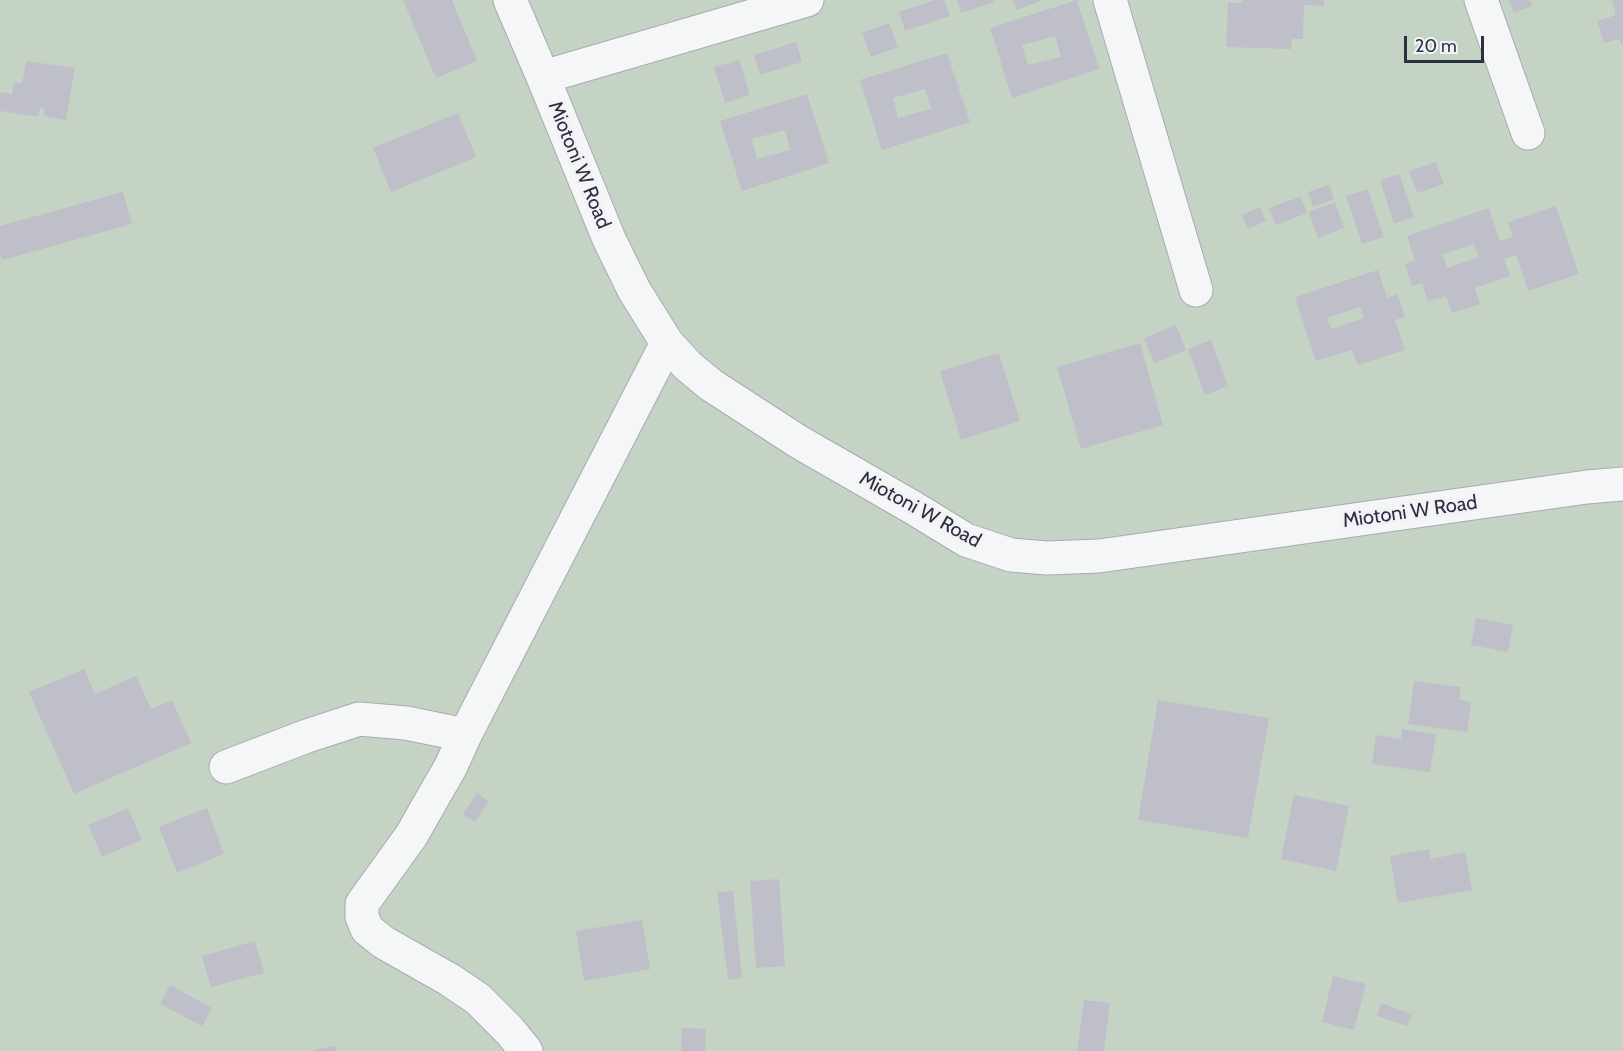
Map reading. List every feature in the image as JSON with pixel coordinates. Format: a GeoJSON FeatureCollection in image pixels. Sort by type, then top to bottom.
{"type":"FeatureCollection","features":[{"type":"Feature","properties":{"kind":"street","name":"Miotoni W Road"},"geometry":{"type":"LineString","coordinates":[[510,0],[609,239],[634,290],[667,343],[688,366],[711,385],[799,442],[966,540],[1011,555],[1047,558],[1099,556],[1587,487],[1623,484]]}},
{"type":"Feature","properties":{"kind":"street"},"geometry":{"type":"LineString","coordinates":[[543,76],[807,0]]}},
{"type":"Feature","properties":{"kind":"street"},"geometry":{"type":"LineString","coordinates":[[1110,0],[1196,290]]}},
{"type":"Feature","properties":{"kind":"street"},"geometry":{"type":"LineString","coordinates":[[1481,0],[1528,133]]}},
{"type":"Feature","properties":{"kind":"street"},"geometry":{"type":"LineString","coordinates":[[526,1051],[510,1031],[478,999],[450,980],[382,942],[367,929],[362,917],[362,904],[411,836],[451,766],[667,343]]}},
{"type":"Feature","properties":{"kind":"street"},"geometry":{"type":"LineString","coordinates":[[226,767],[359,719],[406,723],[465,735]]}},
{"type":"Feature","properties":{"kind":"green space"},"geometry":{"type":"Polygon","coordinates":[[[0,0],[1623,0],[1623,1051],[0,1051],[0,0]]]}},
{"type":"Feature","properties":{"kind":"building"},"geometry":{"type":"Polygon","coordinates":[[[403,0],[452,0],[477,61],[436,78],[403,0]]]}},
{"type":"Feature","properties":{"kind":"building"},"geometry":{"type":"Polygon","coordinates":[[[935,0],[944,0],[950,16],[905,31],[899,12],[935,0]]]}},
{"type":"Feature","properties":{"kind":"building"},"geometry":{"type":"Polygon","coordinates":[[[957,0],[993,0],[994,2],[961,13],[957,0]]]}},
{"type":"Feature","properties":{"kind":"building"},"geometry":{"type":"Polygon","coordinates":[[[1013,0],[1043,0],[1017,10],[1013,0]]]}},
{"type":"Feature","properties":{"kind":"building"},"geometry":{"type":"Polygon","coordinates":[[[1077,0],[1099,69],[1012,98],[990,28],[1077,0]],[[1055,36],[1022,45],[1028,65],[1061,57],[1055,36]]]}},
{"type":"Feature","properties":{"kind":"building"},"geometry":{"type":"Polygon","coordinates":[[[1243,0],[1324,0],[1324,6],[1304,5],[1303,39],[1292,39],[1291,49],[1226,47],[1228,3],[1243,3],[1243,0]]]}},
{"type":"Feature","properties":{"kind":"building"},"geometry":{"type":"Polygon","coordinates":[[[1509,0],[1530,0],[1532,6],[1514,13],[1509,0]]]}},
{"type":"Feature","properties":{"kind":"building"},"geometry":{"type":"Polygon","coordinates":[[[1612,0],[1623,0],[1623,44],[1619,39],[1604,43],[1597,21],[1616,15],[1612,0]]]}},
{"type":"Feature","properties":{"kind":"building"},"geometry":{"type":"Polygon","coordinates":[[[889,23],[898,47],[871,57],[862,33],[889,23]]]}},
{"type":"Feature","properties":{"kind":"building"},"geometry":{"type":"Polygon","coordinates":[[[796,42],[802,62],[760,75],[754,55],[796,42]]]}},
{"type":"Feature","properties":{"kind":"building"},"geometry":{"type":"Polygon","coordinates":[[[947,53],[970,122],[882,150],[860,80],[947,53]],[[925,89],[893,98],[898,118],[931,109],[925,89]]]}},
{"type":"Feature","properties":{"kind":"building"},"geometry":{"type":"Polygon","coordinates":[[[739,60],[750,95],[725,103],[714,67],[739,60]]]}},
{"type":"Feature","properties":{"kind":"building"},"geometry":{"type":"Polygon","coordinates":[[[26,61],[75,68],[66,120],[44,116],[45,109],[40,108],[38,117],[0,111],[0,92],[12,94],[14,82],[22,84],[26,61]]]}},
{"type":"Feature","properties":{"kind":"building"},"geometry":{"type":"Polygon","coordinates":[[[807,94],[829,163],[742,191],[720,121],[807,94]],[[785,130],[752,139],[757,159],[790,150],[785,130]]]}},
{"type":"Feature","properties":{"kind":"building"},"geometry":{"type":"Polygon","coordinates":[[[458,113],[476,157],[391,192],[373,148],[458,113]]]}},
{"type":"Feature","properties":{"kind":"building"},"geometry":{"type":"Polygon","coordinates":[[[1436,162],[1444,184],[1417,193],[1409,171],[1436,162]]]}},
{"type":"Feature","properties":{"kind":"building"},"geometry":{"type":"Polygon","coordinates":[[[1399,174],[1414,217],[1394,224],[1380,180],[1399,174]]]}},
{"type":"Feature","properties":{"kind":"building"},"geometry":{"type":"Polygon","coordinates":[[[1329,185],[1334,199],[1313,207],[1308,192],[1329,185]]]}},
{"type":"Feature","properties":{"kind":"building"},"geometry":{"type":"Polygon","coordinates":[[[1368,189],[1384,237],[1362,244],[1346,196],[1368,189]]]}},
{"type":"Feature","properties":{"kind":"building"},"geometry":{"type":"Polygon","coordinates":[[[123,192],[132,224],[2,260],[0,226],[123,192]]]}},
{"type":"Feature","properties":{"kind":"building"},"geometry":{"type":"Polygon","coordinates":[[[1300,197],[1307,213],[1276,225],[1269,208],[1300,197]]]}},
{"type":"Feature","properties":{"kind":"building"},"geometry":{"type":"Polygon","coordinates":[[[1335,202],[1344,228],[1318,238],[1309,212],[1335,202]]]}},
{"type":"Feature","properties":{"kind":"building"},"geometry":{"type":"Polygon","coordinates":[[[1556,206],[1579,274],[1528,291],[1516,255],[1504,259],[1510,276],[1475,288],[1480,304],[1452,313],[1446,296],[1428,301],[1422,283],[1412,286],[1405,264],[1415,260],[1407,236],[1489,208],[1500,241],[1513,237],[1508,222],[1556,206]],[[1474,244],[1443,254],[1447,268],[1479,257],[1474,244]]]}},
{"type":"Feature","properties":{"kind":"building"},"geometry":{"type":"Polygon","coordinates":[[[1260,207],[1266,221],[1248,229],[1242,215],[1260,207]]]}},
{"type":"Feature","properties":{"kind":"building"},"geometry":{"type":"Polygon","coordinates":[[[1378,270],[1387,298],[1397,294],[1405,317],[1395,320],[1405,350],[1358,365],[1352,350],[1316,361],[1295,297],[1378,270]],[[1360,307],[1327,318],[1331,329],[1364,318],[1360,307]]]}},
{"type":"Feature","properties":{"kind":"building"},"geometry":{"type":"Polygon","coordinates":[[[1176,325],[1186,350],[1154,363],[1144,338],[1176,325]]]}},
{"type":"Feature","properties":{"kind":"building"},"geometry":{"type":"Polygon","coordinates":[[[1211,340],[1228,386],[1205,395],[1188,349],[1211,340]]]}},
{"type":"Feature","properties":{"kind":"building"},"geometry":{"type":"Polygon","coordinates":[[[1140,343],[1163,425],[1081,449],[1057,367],[1140,343]]]}},
{"type":"Feature","properties":{"kind":"building"},"geometry":{"type":"Polygon","coordinates":[[[999,353],[1020,421],[961,440],[940,371],[999,353]]]}},
{"type":"Feature","properties":{"kind":"building"},"geometry":{"type":"Polygon","coordinates":[[[1476,618],[1513,625],[1508,652],[1471,645],[1476,618]]]}},
{"type":"Feature","properties":{"kind":"building"},"geometry":{"type":"Polygon","coordinates":[[[84,669],[95,694],[136,676],[151,709],[172,700],[191,743],[74,794],[29,692],[84,669]]]}},
{"type":"Feature","properties":{"kind":"building"},"geometry":{"type":"Polygon","coordinates":[[[1414,681],[1461,687],[1459,700],[1471,702],[1467,732],[1408,724],[1414,681]]]}},
{"type":"Feature","properties":{"kind":"building"},"geometry":{"type":"Polygon","coordinates":[[[1158,700],[1269,718],[1248,838],[1138,820],[1158,700]]]}},
{"type":"Feature","properties":{"kind":"building"},"geometry":{"type":"Polygon","coordinates":[[[1402,729],[1436,734],[1430,772],[1372,764],[1376,735],[1401,739],[1402,729]]]}},
{"type":"Feature","properties":{"kind":"building"},"geometry":{"type":"Polygon","coordinates":[[[477,793],[489,801],[475,822],[463,814],[477,793]]]}},
{"type":"Feature","properties":{"kind":"building"},"geometry":{"type":"Polygon","coordinates":[[[1294,795],[1349,806],[1336,871],[1281,859],[1294,795]]]}},
{"type":"Feature","properties":{"kind":"building"},"geometry":{"type":"Polygon","coordinates":[[[128,808],[142,840],[102,857],[88,825],[128,808]]]}},
{"type":"Feature","properties":{"kind":"building"},"geometry":{"type":"Polygon","coordinates":[[[207,808],[224,854],[177,873],[159,827],[207,808]]]}},
{"type":"Feature","properties":{"kind":"building"},"geometry":{"type":"Polygon","coordinates":[[[1429,849],[1431,859],[1465,852],[1472,890],[1398,903],[1390,856],[1429,849]]]}},
{"type":"Feature","properties":{"kind":"building"},"geometry":{"type":"Polygon","coordinates":[[[779,879],[785,966],[756,968],[750,881],[779,879]]]}},
{"type":"Feature","properties":{"kind":"building"},"geometry":{"type":"Polygon","coordinates":[[[733,891],[742,978],[728,980],[717,892],[733,891]]]}},
{"type":"Feature","properties":{"kind":"building"},"geometry":{"type":"Polygon","coordinates":[[[642,920],[650,969],[584,981],[576,931],[642,920]]]}},
{"type":"Feature","properties":{"kind":"building"},"geometry":{"type":"Polygon","coordinates":[[[255,941],[264,973],[211,987],[202,956],[255,941]]]}},
{"type":"Feature","properties":{"kind":"building"},"geometry":{"type":"Polygon","coordinates":[[[1333,976],[1366,984],[1354,1030],[1322,1022],[1333,976]]]}},
{"type":"Feature","properties":{"kind":"building"},"geometry":{"type":"Polygon","coordinates":[[[170,985],[212,1008],[202,1026],[160,1004],[170,985]]]}},
{"type":"Feature","properties":{"kind":"building"},"geometry":{"type":"Polygon","coordinates":[[[1084,1000],[1110,1003],[1104,1051],[1077,1051],[1084,1000]]]}},
{"type":"Feature","properties":{"kind":"building"},"geometry":{"type":"Polygon","coordinates":[[[1381,1003],[1412,1014],[1407,1026],[1377,1016],[1381,1003]]]}},
{"type":"Feature","properties":{"kind":"building"},"geometry":{"type":"Polygon","coordinates":[[[682,1028],[706,1029],[705,1051],[681,1051],[682,1028]]]}},
{"type":"Feature","properties":{"kind":"building"},"geometry":{"type":"Polygon","coordinates":[[[335,1046],[336,1051],[313,1051],[313,1050],[335,1046]]]}}]}
